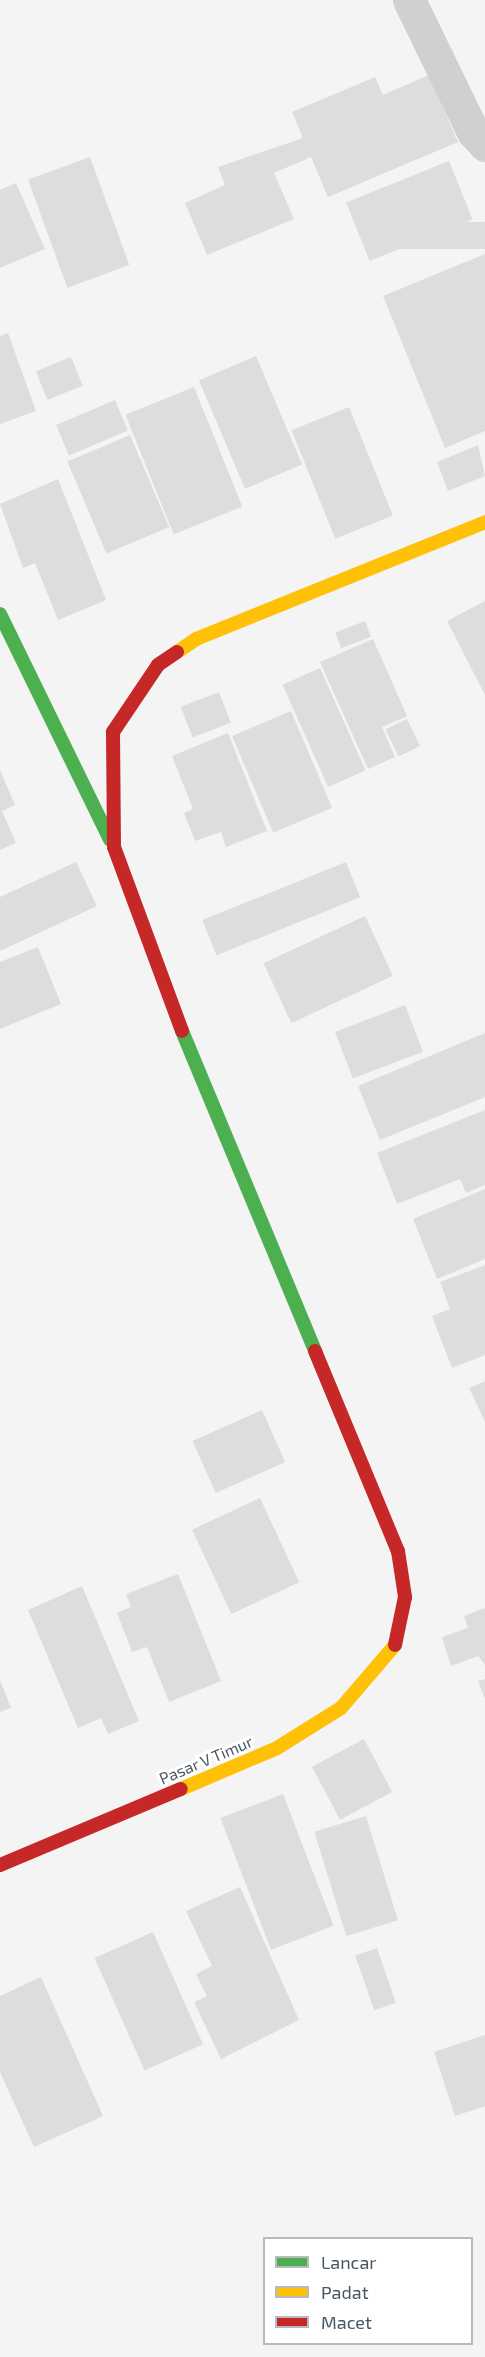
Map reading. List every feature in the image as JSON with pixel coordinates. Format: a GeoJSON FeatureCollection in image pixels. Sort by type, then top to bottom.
{"type":"FeatureCollection","features":[{"type":"Feature","properties":{"kind":"street"},"geometry":{"type":"LineString","coordinates":[[409,0],[473,132],[485,145]]}},
{"type":"Feature","properties":{"kind":"street"},"geometry":{"type":"LineString","coordinates":[[114,847],[113,732],[158,665],[196,639],[485,522]]}},
{"type":"Feature","properties":{"kind":"street"},"geometry":{"type":"LineString","coordinates":[[0,614],[114,847]]}},
{"type":"Feature","properties":{"kind":"street","name":"Pasar V Timur"},"geometry":{"type":"LineString","coordinates":[[0,1865],[277,1748],[342,1708],[396,1643],[405,1597],[398,1551],[195,1065],[114,847]]}},
{"type":"Feature","properties":{"kind":"building"},"geometry":{"type":"Polygon","coordinates":[[[429,75],[458,142],[328,197],[311,157],[274,173],[294,219],[207,255],[185,203],[225,185],[218,167],[303,138],[292,112],[375,77],[383,95],[429,75]]]}},
{"type":"Feature","properties":{"kind":"building"},"geometry":{"type":"Polygon","coordinates":[[[90,157],[129,265],[67,288],[28,180],[90,157]]]}},
{"type":"Feature","properties":{"kind":"building"},"geometry":{"type":"Polygon","coordinates":[[[449,161],[473,219],[370,261],[346,203],[449,161]]]}},
{"type":"Feature","properties":{"kind":"building"},"geometry":{"type":"Polygon","coordinates":[[[16,183],[45,249],[0,268],[0,190],[16,183]]]}},
{"type":"Feature","properties":{"kind":"building"},"geometry":{"type":"Polygon","coordinates":[[[383,222],[485,222],[485,249],[383,249],[383,222]]]}},
{"type":"Feature","properties":{"kind":"building"},"geometry":{"type":"Polygon","coordinates":[[[485,254],[485,431],[445,448],[383,296],[485,254]]]}},
{"type":"Feature","properties":{"kind":"building"},"geometry":{"type":"Polygon","coordinates":[[[8,333],[36,411],[0,424],[0,336],[8,333]]]}},
{"type":"Feature","properties":{"kind":"building"},"geometry":{"type":"Polygon","coordinates":[[[256,356],[302,465],[245,489],[199,380],[256,356]]]}},
{"type":"Feature","properties":{"kind":"building"},"geometry":{"type":"Polygon","coordinates":[[[71,357],[83,386],[47,400],[36,371],[71,357]]]}},
{"type":"Feature","properties":{"kind":"building"},"geometry":{"type":"Polygon","coordinates":[[[194,387],[242,507],[174,534],[125,415],[194,387]]]}},
{"type":"Feature","properties":{"kind":"building"},"geometry":{"type":"Polygon","coordinates":[[[115,400],[128,430],[69,455],[56,425],[115,400]]]}},
{"type":"Feature","properties":{"kind":"building"},"geometry":{"type":"Polygon","coordinates":[[[349,407],[393,515],[335,539],[292,430],[349,407]]]}},
{"type":"Feature","properties":{"kind":"building"},"geometry":{"type":"Polygon","coordinates":[[[130,435],[169,527],[106,554],[67,462],[130,435]]]}},
{"type":"Feature","properties":{"kind":"building"},"geometry":{"type":"Polygon","coordinates":[[[478,445],[485,476],[448,491],[437,462],[478,445]]]}},
{"type":"Feature","properties":{"kind":"building"},"geometry":{"type":"Polygon","coordinates":[[[58,479],[106,600],[58,620],[35,563],[23,568],[0,504],[58,479]]]}},
{"type":"Feature","properties":{"kind":"building"},"geometry":{"type":"Polygon","coordinates":[[[485,601],[485,695],[447,621],[485,601]]]}},
{"type":"Feature","properties":{"kind":"building"},"geometry":{"type":"Polygon","coordinates":[[[365,621],[371,637],[341,648],[335,632],[365,621]]]}},
{"type":"Feature","properties":{"kind":"building"},"geometry":{"type":"Polygon","coordinates":[[[373,639],[407,716],[382,727],[395,757],[368,769],[320,662],[373,639]]]}},
{"type":"Feature","properties":{"kind":"building"},"geometry":{"type":"Polygon","coordinates":[[[320,668],[366,770],[328,787],[283,685],[320,668]]]}},
{"type":"Feature","properties":{"kind":"building"},"geometry":{"type":"Polygon","coordinates":[[[219,692],[231,723],[193,738],[181,707],[219,692]]]}},
{"type":"Feature","properties":{"kind":"building"},"geometry":{"type":"Polygon","coordinates":[[[291,711],[332,808],[273,833],[232,736],[291,711]]]}},
{"type":"Feature","properties":{"kind":"building"},"geometry":{"type":"Polygon","coordinates":[[[407,719],[420,746],[399,756],[385,730],[407,719]]]}},
{"type":"Feature","properties":{"kind":"building"},"geometry":{"type":"Polygon","coordinates":[[[228,733],[267,831],[226,847],[221,832],[195,841],[184,813],[193,809],[172,756],[228,733]]]}},
{"type":"Feature","properties":{"kind":"building"},"geometry":{"type":"Polygon","coordinates":[[[0,770],[15,805],[2,811],[16,843],[0,850],[0,770]]]}},
{"type":"Feature","properties":{"kind":"building"},"geometry":{"type":"Polygon","coordinates":[[[76,862],[97,906],[0,951],[0,897],[76,862]]]}},
{"type":"Feature","properties":{"kind":"building"},"geometry":{"type":"Polygon","coordinates":[[[346,862],[360,897],[217,955],[202,920],[346,862]]]}},
{"type":"Feature","properties":{"kind":"building"},"geometry":{"type":"Polygon","coordinates":[[[365,916],[393,976],[291,1023],[263,963],[365,916]]]}},
{"type":"Feature","properties":{"kind":"building"},"geometry":{"type":"Polygon","coordinates":[[[38,947],[61,1004],[0,1029],[0,962],[38,947]]]}},
{"type":"Feature","properties":{"kind":"building"},"geometry":{"type":"Polygon","coordinates":[[[405,1005],[423,1052],[353,1079],[335,1032],[405,1005]]]}},
{"type":"Feature","properties":{"kind":"building"},"geometry":{"type":"Polygon","coordinates":[[[485,1033],[485,1097],[380,1140],[358,1086],[485,1033]]]}},
{"type":"Feature","properties":{"kind":"building"},"geometry":{"type":"Polygon","coordinates":[[[485,1110],[485,1185],[466,1193],[460,1179],[397,1204],[377,1153],[485,1110]]]}},
{"type":"Feature","properties":{"kind":"building"},"geometry":{"type":"Polygon","coordinates":[[[485,1189],[485,1259],[437,1279],[413,1219],[485,1189]]]}},
{"type":"Feature","properties":{"kind":"building"},"geometry":{"type":"Polygon","coordinates":[[[485,1265],[485,1355],[452,1368],[432,1316],[450,1309],[440,1282],[485,1265]]]}},
{"type":"Feature","properties":{"kind":"building"},"geometry":{"type":"Polygon","coordinates":[[[485,1381],[485,1422],[469,1388],[485,1381]]]}},
{"type":"Feature","properties":{"kind":"building"},"geometry":{"type":"Polygon","coordinates":[[[262,1410],[285,1462],[216,1493],[193,1441],[262,1410]]]}},
{"type":"Feature","properties":{"kind":"building"},"geometry":{"type":"Polygon","coordinates":[[[260,1498],[299,1582],[231,1614],[192,1530],[260,1498]]]}},
{"type":"Feature","properties":{"kind":"building"},"geometry":{"type":"Polygon","coordinates":[[[178,1574],[221,1681],[169,1702],[147,1647],[132,1652],[117,1613],[131,1607],[126,1594],[178,1574]]]}},
{"type":"Feature","properties":{"kind":"building"},"geometry":{"type":"Polygon","coordinates":[[[82,1586],[139,1721],[108,1734],[101,1718],[78,1728],[28,1610],[82,1586]]]}},
{"type":"Feature","properties":{"kind":"building"},"geometry":{"type":"Polygon","coordinates":[[[485,1608],[485,1665],[478,1656],[451,1666],[442,1637],[468,1628],[464,1616],[485,1608]]]}},
{"type":"Feature","properties":{"kind":"building"},"geometry":{"type":"Polygon","coordinates":[[[485,1679],[485,1699],[478,1681],[485,1679]]]}},
{"type":"Feature","properties":{"kind":"building"},"geometry":{"type":"Polygon","coordinates":[[[0,1680],[11,1708],[0,1712],[0,1680]]]}},
{"type":"Feature","properties":{"kind":"building"},"geometry":{"type":"Polygon","coordinates":[[[364,1739],[392,1792],[340,1820],[312,1767],[364,1739]]]}},
{"type":"Feature","properties":{"kind":"building"},"geometry":{"type":"Polygon","coordinates":[[[283,1794],[334,1926],[271,1950],[220,1818],[283,1794]]]}},
{"type":"Feature","properties":{"kind":"building"},"geometry":{"type":"Polygon","coordinates":[[[366,1816],[398,1920],[346,1936],[314,1832],[366,1816]]]}},
{"type":"Feature","properties":{"kind":"building"},"geometry":{"type":"Polygon","coordinates":[[[240,1887],[299,2020],[221,2059],[194,2002],[207,1996],[196,1974],[212,1966],[186,1911],[240,1887]]]}},
{"type":"Feature","properties":{"kind":"building"},"geometry":{"type":"Polygon","coordinates":[[[153,1932],[203,2044],[145,2070],[95,1958],[153,1932]]]}},
{"type":"Feature","properties":{"kind":"building"},"geometry":{"type":"Polygon","coordinates":[[[377,1948],[396,2003],[374,2010],[355,1955],[377,1948]]]}},
{"type":"Feature","properties":{"kind":"building"},"geometry":{"type":"Polygon","coordinates":[[[41,1977],[103,2116],[34,2147],[0,2072],[0,1996],[41,1977]]]}},
{"type":"Feature","properties":{"kind":"building"},"geometry":{"type":"Polygon","coordinates":[[[485,2035],[485,2106],[455,2116],[434,2052],[485,2035]]]}},
{"type":"Feature","properties":{"kind":"traffic: fast"},"geometry":{"type":"LineString","coordinates":[[0,614],[110,840]]}},
{"type":"Feature","properties":{"kind":"traffic: fast"},"geometry":{"type":"LineString","coordinates":[[182,1031],[315,1351]]}},
{"type":"Feature","properties":{"kind":"traffic: slow"},"geometry":{"type":"LineString","coordinates":[[177,652],[196,639],[485,522]]}},
{"type":"Feature","properties":{"kind":"traffic: slow"},"geometry":{"type":"LineString","coordinates":[[181,1789],[277,1748],[341,1708],[395,1645]]}},
{"type":"Feature","properties":{"kind":"traffic: jam"},"geometry":{"type":"LineString","coordinates":[[177,652],[158,665],[113,732],[114,847],[182,1031]]}},
{"type":"Feature","properties":{"kind":"traffic: jam"},"geometry":{"type":"LineString","coordinates":[[315,1351],[398,1551],[405,1597],[395,1645]]}},
{"type":"Feature","properties":{"kind":"traffic: jam"},"geometry":{"type":"LineString","coordinates":[[0,1865],[181,1789]]}}]}
